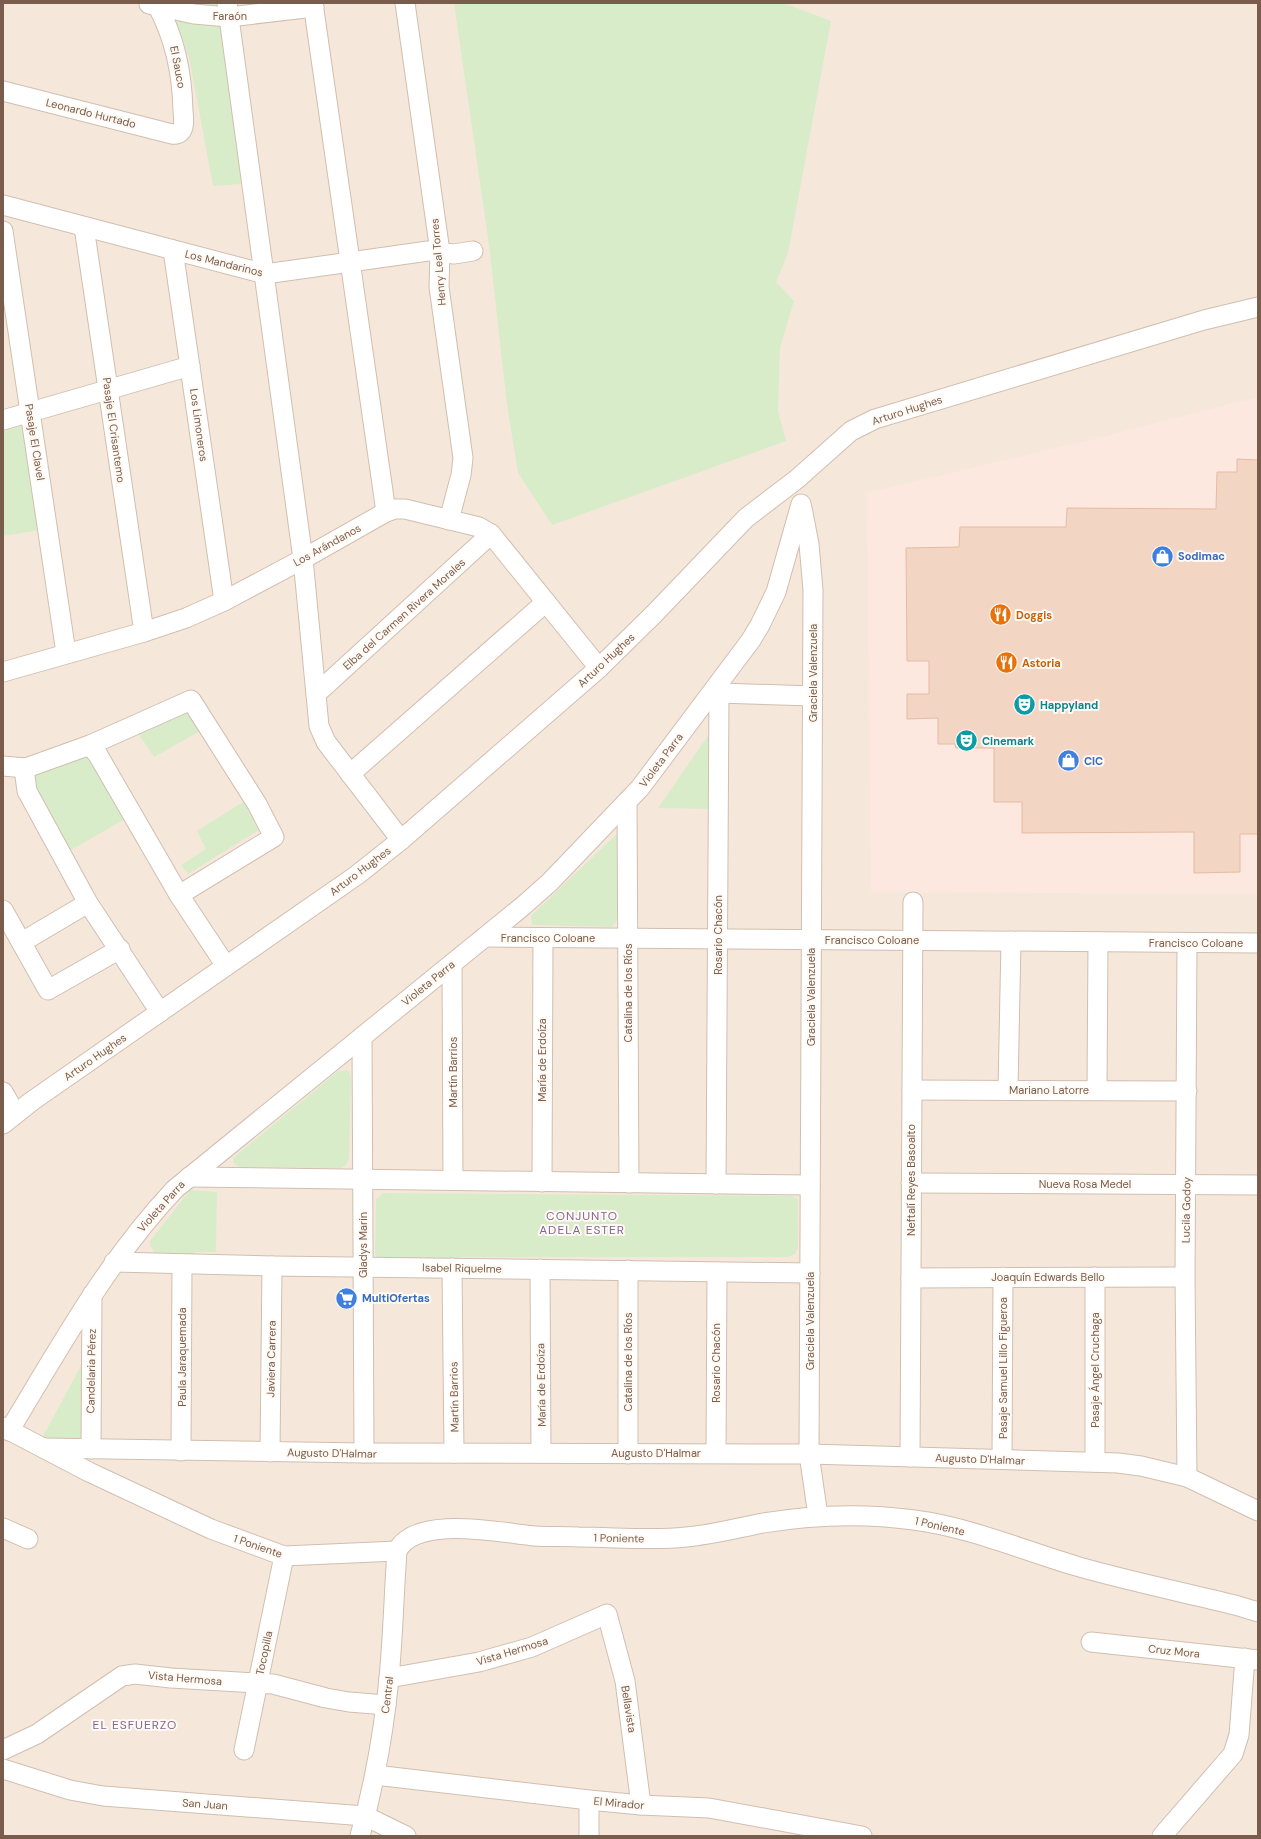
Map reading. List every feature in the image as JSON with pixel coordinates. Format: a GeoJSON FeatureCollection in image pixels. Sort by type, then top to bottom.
{"type":"FeatureCollection","features":[{"type":"Feature","properties":{"kind":"street","name":"Henry Leal Torres"},"geometry":{"type":"LineString","coordinates":[[405,3],[440,252],[439,287],[463,458],[461,475],[450,520]]}},
{"type":"Feature","properties":{"kind":"street","name":"Faraón"},"geometry":{"type":"LineString","coordinates":[[154,4],[194,14],[228,10],[314,5]]}},
{"type":"Feature","properties":{"kind":"street","name":"El Sauco"},"geometry":{"type":"LineString","coordinates":[[154,4],[173,41],[182,79],[184,123],[182,131],[179,134]]}},
{"type":"Feature","properties":{"kind":"street"},"geometry":{"type":"LineString","coordinates":[[314,5],[386,512]]}},
{"type":"Feature","properties":{"kind":"street"},"geometry":{"type":"LineString","coordinates":[[228,10],[303,559],[320,731],[326,742],[401,840]]}},
{"type":"Feature","properties":{"kind":"street","name":"Leonardo Hurtado"},"geometry":{"type":"LineString","coordinates":[[3,91],[172,134],[179,134]]}},
{"type":"Feature","properties":{"kind":"street","name":"Los Mandarinos"},"geometry":{"type":"LineString","coordinates":[[3,205],[265,274],[428,251],[454,254],[473,251]]}},
{"type":"Feature","properties":{"kind":"street","name":"Pasaje El Crisantemo"},"geometry":{"type":"LineString","coordinates":[[84,227],[144,632]]}},
{"type":"Feature","properties":{"kind":"street","name":"Pasaje El Clavel"},"geometry":{"type":"LineString","coordinates":[[3,230],[66,653]]}},
{"type":"Feature","properties":{"kind":"street","name":"Los Limoneros"},"geometry":{"type":"LineString","coordinates":[[173,250],[224,601]]}},
{"type":"Feature","properties":{"kind":"street","name":"Arturo Hughes"},"geometry":{"type":"LineString","coordinates":[[9,1119],[357,875],[401,840],[599,668],[659,609],[746,518],[797,479],[842,438],[863,424],[875,419],[1204,320],[1258,307]]}},
{"type":"Feature","properties":{"kind":"street"},"geometry":{"type":"LineString","coordinates":[[3,420],[190,366]]}},
{"type":"Feature","properties":{"kind":"street","name":"Graciela Valenzuela"},"geometry":{"type":"LineString","coordinates":[[797,479],[812,567],[813,696],[809,1454],[818,1516]]}},
{"type":"Feature","properties":{"kind":"street","name":"Violeta Parra"},"geometry":{"type":"LineString","coordinates":[[6,1429],[92,1293],[114,1262],[162,1203],[188,1177],[452,964],[550,882],[627,803],[716,692],[751,640],[769,607],[782,576],[801,504]]}},
{"type":"Feature","properties":{"kind":"street","name":"Los Arándanos"},"geometry":{"type":"LineString","coordinates":[[3,672],[144,632],[186,618],[224,601],[303,559],[386,512],[395,509],[479,527],[491,534],[599,668]]}},
{"type":"Feature","properties":{"kind":"street","name":"Elba del Carmen Rivera Morales"},"geometry":{"type":"LineString","coordinates":[[316,694],[491,534]]}},
{"type":"Feature","properties":{"kind":"street"},"geometry":{"type":"LineString","coordinates":[[350,774],[546,602]]}},
{"type":"Feature","properties":{"kind":"street"},"geometry":{"type":"LineString","coordinates":[[716,692],[813,696]]}},
{"type":"Feature","properties":{"kind":"street","name":"Rosario Chacón"},"geometry":{"type":"LineString","coordinates":[[716,692],[718,939],[716,1184]]}},
{"type":"Feature","properties":{"kind":"street"},"geometry":{"type":"LineString","coordinates":[[3,766],[26,768],[90,745],[191,700],[257,804],[274,837],[179,895]]}},
{"type":"Feature","properties":{"kind":"street"},"geometry":{"type":"LineString","coordinates":[[90,745],[98,755],[179,895],[226,966]]}},
{"type":"Feature","properties":{"kind":"street"},"geometry":{"type":"LineString","coordinates":[[26,768],[25,776],[27,791],[88,903],[120,949],[160,1012]]}},
{"type":"Feature","properties":{"kind":"street","name":"Catalina de los Ríos"},"geometry":{"type":"LineString","coordinates":[[627,803],[630,1183]]}},
{"type":"Feature","properties":{"kind":"street","name":"Neftalí Reyes Basoalto"},"geometry":{"type":"LineString","coordinates":[[910,1457],[913,902]]}},
{"type":"Feature","properties":{"kind":"street"},"geometry":{"type":"LineString","coordinates":[[22,942],[88,903]]}},
{"type":"Feature","properties":{"kind":"street"},"geometry":{"type":"LineString","coordinates":[[3,910],[48,990],[120,949]]}},
{"type":"Feature","properties":{"kind":"street","name":"Francisco Coloane"},"geometry":{"type":"LineString","coordinates":[[485,937],[1258,943]]}},
{"type":"Feature","properties":{"kind":"street","name":"María de Erdoíza"},"geometry":{"type":"LineString","coordinates":[[542,938],[542,1182]]}},
{"type":"Feature","properties":{"kind":"street"},"geometry":{"type":"LineString","coordinates":[[1008,1090],[1010,941]]}},
{"type":"Feature","properties":{"kind":"street"},"geometry":{"type":"LineString","coordinates":[[1097,1090],[1098,942]]}},
{"type":"Feature","properties":{"kind":"street","name":"Lucila Godoy"},"geometry":{"type":"LineString","coordinates":[[1187,1477],[1185,1277],[1188,942]]}},
{"type":"Feature","properties":{"kind":"street","name":"Martín Barrios"},"geometry":{"type":"LineString","coordinates":[[452,964],[454,1180]]}},
{"type":"Feature","properties":{"kind":"street","name":"Gladys Marin"},"geometry":{"type":"LineString","coordinates":[[362,1037],[364,1453]]}},
{"type":"Feature","properties":{"kind":"street","name":"Mariano Latorre"},"geometry":{"type":"LineString","coordinates":[[912,1090],[1187,1091]]}},
{"type":"Feature","properties":{"kind":"street"},"geometry":{"type":"LineString","coordinates":[[3,1092],[9,1119]]}},
{"type":"Feature","properties":{"kind":"street"},"geometry":{"type":"LineString","coordinates":[[188,1177],[810,1185]]}},
{"type":"Feature","properties":{"kind":"street","name":"Nueva Rosa Medel"},"geometry":{"type":"LineString","coordinates":[[911,1183],[1258,1185]]}},
{"type":"Feature","properties":{"kind":"street","name":"Isabel Riquelme"},"geometry":{"type":"LineString","coordinates":[[114,1262],[272,1266],[810,1273]]}},
{"type":"Feature","properties":{"kind":"street","name":"Paula Jaraquemada"},"geometry":{"type":"LineString","coordinates":[[181,1451],[182,1264]]}},
{"type":"Feature","properties":{"kind":"street","name":"Javiera Carrera"},"geometry":{"type":"LineString","coordinates":[[270,1452],[272,1266]]}},
{"type":"Feature","properties":{"kind":"street","name":"Martín Barrios"},"geometry":{"type":"LineString","coordinates":[[452,1268],[454,1453]]}},
{"type":"Feature","properties":{"kind":"street","name":"María de Erdoíza"},"geometry":{"type":"LineString","coordinates":[[540,1269],[541,1453]]}},
{"type":"Feature","properties":{"kind":"street","name":"Catalina de los Ríos"},"geometry":{"type":"LineString","coordinates":[[628,1270],[628,1454]]}},
{"type":"Feature","properties":{"kind":"street","name":"Rosario Chacón"},"geometry":{"type":"LineString","coordinates":[[716,1272],[716,1453]]}},
{"type":"Feature","properties":{"kind":"street","name":"Pasaje Samuel Lillo Figueroa"},"geometry":{"type":"LineString","coordinates":[[1002,1459],[1004,1277]]}},
{"type":"Feature","properties":{"kind":"street","name":"Pasaje Ángel Cruchaga"},"geometry":{"type":"LineString","coordinates":[[1095,1277],[1095,1462]]}},
{"type":"Feature","properties":{"kind":"street","name":"Joaquín Edwards Bello"},"geometry":{"type":"LineString","coordinates":[[911,1278],[1185,1277]]}},
{"type":"Feature","properties":{"kind":"street","name":"Candelaria Pérez"},"geometry":{"type":"LineString","coordinates":[[91,1449],[92,1293]]}},
{"type":"Feature","properties":{"kind":"street","name":"1 Poniente"},"geometry":{"type":"LineString","coordinates":[[6,1429],[89,1472],[211,1529],[284,1556],[397,1551],[404,1540],[409,1537],[434,1530],[477,1529],[538,1536],[661,1538],[709,1535],[764,1523],[818,1516],[868,1516],[932,1523],[975,1534],[1077,1566],[1228,1603],[1258,1612]]}},
{"type":"Feature","properties":{"kind":"street","name":"Augusto D'Halmar"},"geometry":{"type":"LineString","coordinates":[[44,1448],[364,1453],[809,1454],[1095,1462],[1141,1466],[1187,1477],[1258,1511]]}},
{"type":"Feature","properties":{"kind":"street"},"geometry":{"type":"LineString","coordinates":[[3,1528],[28,1539]]}},
{"type":"Feature","properties":{"kind":"street","name":"Central"},"geometry":{"type":"LineString","coordinates":[[360,1836],[375,1775],[390,1678],[397,1551]]}},
{"type":"Feature","properties":{"kind":"street","name":"Tocopilla"},"geometry":{"type":"LineString","coordinates":[[244,1750],[284,1556]]}},
{"type":"Feature","properties":{"kind":"street","name":"Vista Hermosa"},"geometry":{"type":"LineString","coordinates":[[390,1678],[478,1662],[532,1647],[607,1614]]}},
{"type":"Feature","properties":{"kind":"street","name":"Bellavista"},"geometry":{"type":"LineString","coordinates":[[607,1614],[625,1681],[641,1805]]}},
{"type":"Feature","properties":{"kind":"street","name":"Cruz Mora"},"geometry":{"type":"LineString","coordinates":[[1091,1642],[1252,1659]]}},
{"type":"Feature","properties":{"kind":"street"},"geometry":{"type":"LineString","coordinates":[[1162,1836],[1228,1761],[1234,1750],[1239,1735],[1252,1659]]}},
{"type":"Feature","properties":{"kind":"street","name":"Vista Hermosa"},"geometry":{"type":"LineString","coordinates":[[3,1750],[37,1734],[122,1676],[135,1674],[171,1678],[273,1684],[326,1698],[349,1702],[386,1705]]}},
{"type":"Feature","properties":{"kind":"street","name":"San Juan"},"geometry":{"type":"LineString","coordinates":[[3,1769],[70,1790],[103,1796],[365,1816],[406,1836]]}},
{"type":"Feature","properties":{"kind":"street","name":"El Mirador"},"geometry":{"type":"LineString","coordinates":[[375,1775],[589,1800],[641,1805],[708,1808],[817,1827],[850,1835]]}},
{"type":"Feature","properties":{"kind":"street"},"geometry":{"type":"LineString","coordinates":[[589,1800],[589,1836]]}},
{"type":"Feature","properties":{"kind":"shaded area"},"geometry":{"type":"Polygon","coordinates":[[[3,3],[1258,3],[1258,1836],[3,1836],[3,3]]]}},
{"type":"Feature","properties":{"kind":"shaded area"},"geometry":{"type":"Polygon","coordinates":[[[1258,398],[1258,894],[871,892],[867,493],[1083,442],[1258,398]]]}},
{"type":"Feature","properties":{"kind":"green space"},"geometry":{"type":"Polygon","coordinates":[[[168,3],[218,3],[241,184],[213,186],[189,57],[168,3]]]}},
{"type":"Feature","properties":{"kind":"green space"},"geometry":{"type":"Polygon","coordinates":[[[454,3],[784,3],[831,21],[788,253],[776,282],[794,301],[780,348],[778,411],[786,441],[552,525],[518,473],[507,405],[489,245],[454,3]]]}},
{"type":"Feature","properties":{"kind":"green space"},"geometry":{"type":"Polygon","coordinates":[[[25,425],[41,530],[3,536],[3,431],[25,425]]]}},
{"type":"Feature","properties":{"kind":"green space"},"geometry":{"type":"Polygon","coordinates":[[[188,705],[202,730],[154,757],[138,733],[112,747],[99,737],[188,705]]]}},
{"type":"Feature","properties":{"kind":"green space"},"geometry":{"type":"Polygon","coordinates":[[[712,730],[710,809],[658,808],[712,730]]]}},
{"type":"Feature","properties":{"kind":"green space"},"geometry":{"type":"Polygon","coordinates":[[[83,752],[91,759],[125,819],[71,850],[30,790],[35,767],[83,752]]]}},
{"type":"Feature","properties":{"kind":"green space"},"geometry":{"type":"Polygon","coordinates":[[[243,802],[259,830],[188,874],[181,865],[206,849],[197,831],[243,802]]]}},
{"type":"Feature","properties":{"kind":"green space"},"geometry":{"type":"Polygon","coordinates":[[[617,834],[620,916],[612,927],[532,925],[531,916],[617,834]]]}},
{"type":"Feature","properties":{"kind":"green space"},"geometry":{"type":"Polygon","coordinates":[[[345,1070],[349,1071],[351,1077],[349,1159],[346,1165],[341,1168],[239,1167],[234,1164],[233,1158],[337,1072],[345,1070]]]}},
{"type":"Feature","properties":{"kind":"green space"},"geometry":{"type":"Polygon","coordinates":[[[190,1190],[217,1192],[216,1252],[195,1252],[193,1255],[156,1254],[150,1245],[150,1241],[190,1190]]]}},
{"type":"Feature","properties":{"kind":"green space"},"geometry":{"type":"Polygon","coordinates":[[[383,1193],[792,1196],[798,1199],[798,1248],[795,1254],[788,1257],[459,1257],[458,1263],[383,1264],[375,1255],[376,1199],[383,1193]]]}},
{"type":"Feature","properties":{"kind":"green space"},"geometry":{"type":"Polygon","coordinates":[[[87,1355],[84,1445],[51,1441],[43,1436],[87,1355]]]}},
{"type":"Feature","properties":{"kind":"building"},"geometry":{"type":"Polygon","coordinates":[[[1237,459],[1258,460],[1258,834],[1240,834],[1240,872],[1194,873],[1194,832],[1022,833],[1022,802],[994,802],[994,748],[956,748],[955,744],[938,744],[938,718],[907,719],[907,694],[929,694],[929,661],[907,661],[906,548],[959,547],[960,527],[1066,527],[1067,508],[1216,509],[1217,472],[1237,472],[1237,459]]]}},
{"type":"Feature","properties":{"kind":"place","name":"Sodimac"},"geometry":{"type":"Point","coordinates":[1162,556]}},
{"type":"Feature","properties":{"kind":"place","name":"Doggis"},"geometry":{"type":"Point","coordinates":[1001,615]}},
{"type":"Feature","properties":{"kind":"place","name":"Astoria"},"geometry":{"type":"Point","coordinates":[1007,663]}},
{"type":"Feature","properties":{"kind":"place","name":"Happyland"},"geometry":{"type":"Point","coordinates":[1025,705]}},
{"type":"Feature","properties":{"kind":"place","name":"Cinemark"},"geometry":{"type":"Point","coordinates":[966,741]}},
{"type":"Feature","properties":{"kind":"place","name":"CIC"},"geometry":{"type":"Point","coordinates":[1068,761]}},
{"type":"Feature","properties":{"kind":"place","name":"MultiOfertas"},"geometry":{"type":"Point","coordinates":[346,1298]}},
{"type":"Feature","properties":{"kind":"district","name":"CONJUNTO ADELA ESTER"},"geometry":{"type":"Point","coordinates":[582,1223]}},
{"type":"Feature","properties":{"kind":"district","name":"EL ESFUERZO"},"geometry":{"type":"Point","coordinates":[135,1725]}}]}
